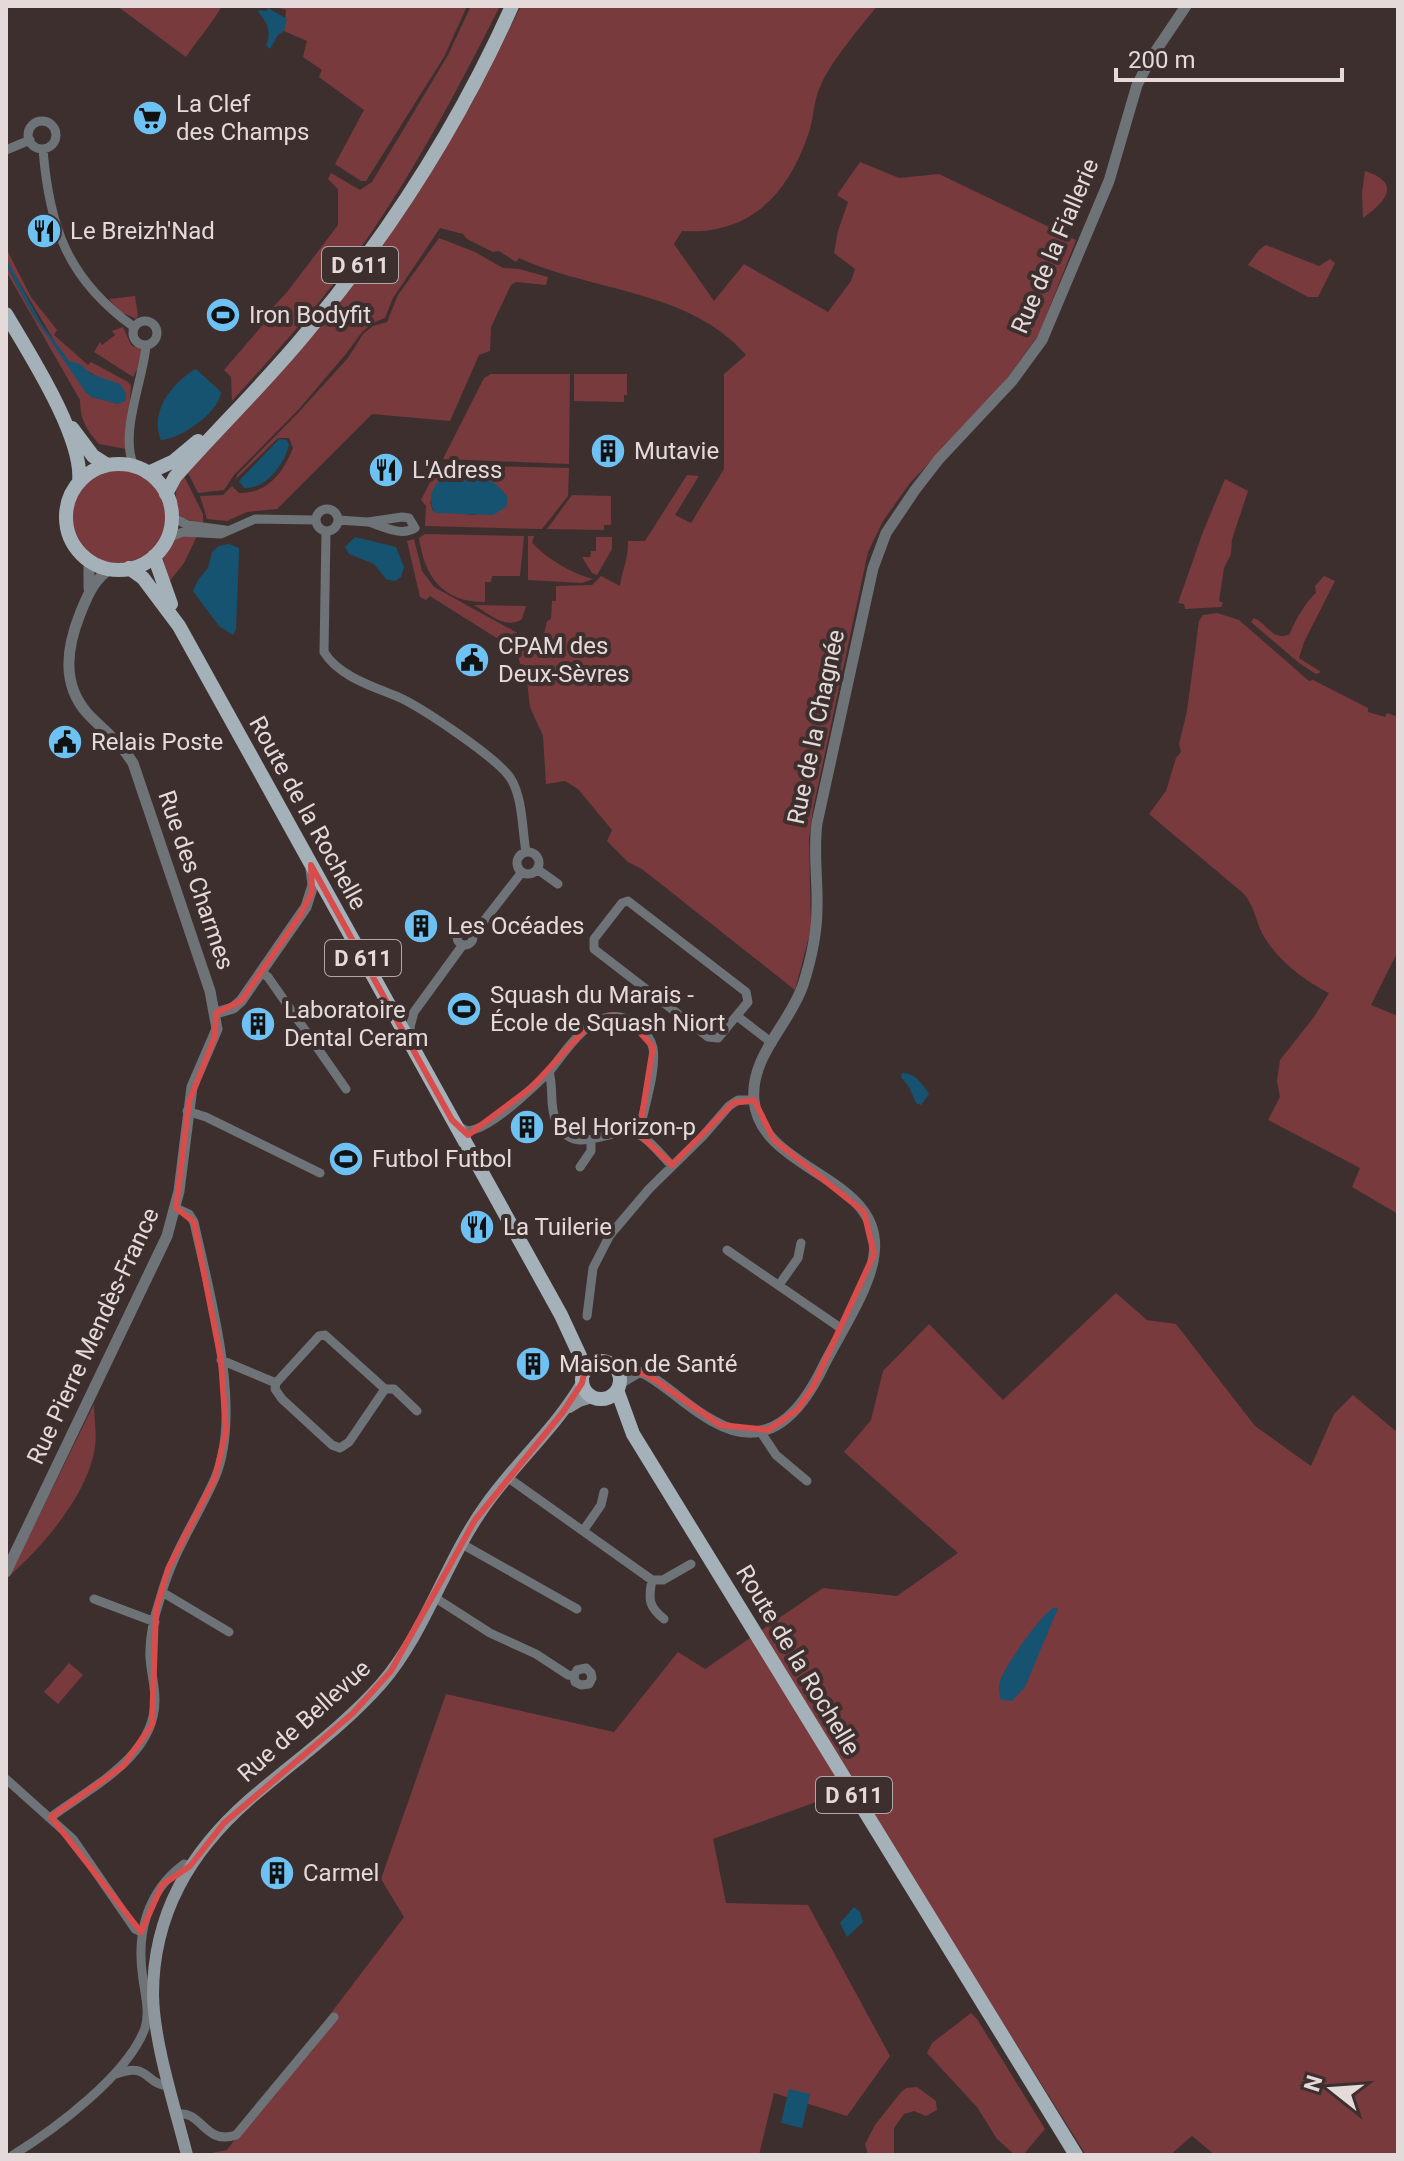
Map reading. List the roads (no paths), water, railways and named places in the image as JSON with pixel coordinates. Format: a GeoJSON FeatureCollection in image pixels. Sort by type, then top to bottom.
{"type":"FeatureCollection","features":[{"type":"Feature","properties":{"kind":"main road","name":"D 611"},"geometry":{"type":"LineString","coordinates":[[148,473],[174,461],[217,424],[271,366],[351,269],[396,206],[439,135],[510,6]]}},
{"type":"Feature","properties":{"kind":"main road","name":"D 611"},"geometry":{"type":"LineString","coordinates":[[166,494],[175,477],[305,335],[382,234],[444,137],[510,6]]}},
{"type":"Feature","properties":{"kind":"main road"},"geometry":{"type":"LineString","coordinates":[[6,314],[60,412],[78,458],[79,482]]}},
{"type":"Feature","properties":{"kind":"main road"},"geometry":{"type":"LineString","coordinates":[[60,412],[93,456],[107,465]]}},
{"type":"Feature","properties":{"kind":"main road"},"geometry":{"type":"LineString","coordinates":[[107,465],[134,466],[148,473],[166,494],[171,517],[167,538],[154,556],[129,568],[111,569],[89,560],[70,538],[66,518],[69,499],[79,482],[92,471],[107,465]]}},
{"type":"Feature","properties":{"kind":"main road","name":"Route de la Rochelle"},"geometry":{"type":"LineString","coordinates":[[154,556],[179,626]]}},
{"type":"Feature","properties":{"kind":"main road","name":"Route de la Rochelle"},"geometry":{"type":"LineString","coordinates":[[129,568],[143,578],[179,626],[561,1315],[580,1356],[583,1378]]}},
{"type":"Feature","properties":{"kind":"main road","name":"Route de la Rochelle"},"geometry":{"type":"LineString","coordinates":[[561,1315],[587,1350],[608,1364]]}},
{"type":"Feature","properties":{"kind":"main road"},"geometry":{"type":"LineString","coordinates":[[608,1364],[618,1387],[597,1398],[586,1391],[583,1378],[591,1365],[608,1364]]}},
{"type":"Feature","properties":{"kind":"main road","name":"Rue de Bellevue"},"geometry":{"type":"LineString","coordinates":[[187,2155],[156,2022],[154,1974],[164,1922],[177,1888],[198,1852],[224,1823],[352,1714],[383,1681],[405,1651],[485,1505],[563,1412],[583,1378]]}},
{"type":"Feature","properties":{"kind":"main road","name":"D 611"},"geometry":{"type":"LineString","coordinates":[[618,1387],[633,1434]]}},
{"type":"Feature","properties":{"kind":"main road","name":"D 611"},"geometry":{"type":"LineString","coordinates":[[597,1398],[613,1407],[633,1434]]}},
{"type":"Feature","properties":{"kind":"main road","name":"Rue de Bellevue"},"geometry":{"type":"LineString","coordinates":[[563,1412],[579,1401],[597,1398]]}},
{"type":"Feature","properties":{"kind":"main road","name":"Route de la Rochelle"},"geometry":{"type":"LineString","coordinates":[[633,1434],[1076,2155]]}},
{"type":"Feature","properties":{"kind":"street","name":"Rue de la Fiallerie"},"geometry":{"type":"LineString","coordinates":[[924,478],[1012,381],[1042,340],[1109,181],[1137,85],[1186,6]]}},
{"type":"Feature","properties":{"kind":"street"},"geometry":{"type":"LineString","coordinates":[[39,121],[54,127],[56,138],[51,146],[43,149],[30,140],[32,125],[39,121]]}},
{"type":"Feature","properties":{"kind":"street"},"geometry":{"type":"LineString","coordinates":[[6,150],[30,140]]}},
{"type":"Feature","properties":{"kind":"street"},"geometry":{"type":"LineString","coordinates":[[43,149],[49,204],[64,250],[92,291],[134,327]]}},
{"type":"Feature","properties":{"kind":"street"},"geometry":{"type":"LineString","coordinates":[[134,466],[131,427],[146,346],[156,339],[155,326],[143,321],[134,327],[132,335],[135,342],[146,346]]}},
{"type":"Feature","properties":{"kind":"street","name":"Rue de la Chagnée"},"geometry":{"type":"LineString","coordinates":[[754,1100],[757,1073],[796,1004],[813,950],[817,908],[817,823],[877,553],[893,521],[924,478]]}},
{"type":"Feature","properties":{"kind":"street"},"geometry":{"type":"LineString","coordinates":[[327,509],[336,514],[338,520],[333,530],[326,532],[315,520],[318,513],[327,509]]}},
{"type":"Feature","properties":{"kind":"street"},"geometry":{"type":"LineString","coordinates":[[171,517],[188,525],[228,530]]}},
{"type":"Feature","properties":{"kind":"street"},"geometry":{"type":"LineString","coordinates":[[167,538],[183,532],[213,536],[255,519],[315,520]]}},
{"type":"Feature","properties":{"kind":"street"},"geometry":{"type":"LineString","coordinates":[[338,520],[368,522]]}},
{"type":"Feature","properties":{"kind":"street"},"geometry":{"type":"LineString","coordinates":[[326,532],[324,652],[329,659],[371,687],[406,701],[503,769],[515,788],[526,852]]}},
{"type":"Feature","properties":{"kind":"street","name":"Rue des Charmes"},"geometry":{"type":"LineString","coordinates":[[88,595],[89,560]]}},
{"type":"Feature","properties":{"kind":"street","name":"Rue des Charmes"},"geometry":{"type":"LineString","coordinates":[[111,569],[96,582],[88,595],[70,646],[68,666],[71,684],[84,708],[115,739],[133,763],[216,1013]]}},
{"type":"Feature","properties":{"kind":"street"},"geometry":{"type":"LineString","coordinates":[[526,852],[536,855],[539,862],[537,869],[531,873],[522,872],[517,866],[517,858],[526,852]]}},
{"type":"Feature","properties":{"kind":"street"},"geometry":{"type":"LineString","coordinates":[[216,1013],[236,1006],[309,900],[313,885],[311,865]]}},
{"type":"Feature","properties":{"kind":"street"},"geometry":{"type":"LineString","coordinates":[[537,869],[558,884]]}},
{"type":"Feature","properties":{"kind":"street"},"geometry":{"type":"LineString","coordinates":[[415,1051],[410,1027],[414,1012],[462,946],[470,944],[473,935],[522,872]]}},
{"type":"Feature","properties":{"kind":"street"},"geometry":{"type":"LineString","coordinates":[[631,901],[746,992],[749,999],[737,1016],[718,1038],[708,1037],[596,951],[594,939],[622,903],[631,901]]}},
{"type":"Feature","properties":{"kind":"street"},"geometry":{"type":"LineString","coordinates":[[261,972],[268,977],[346,1089]]}},
{"type":"Feature","properties":{"kind":"street","name":"Rue Pierre Mendès-France"},"geometry":{"type":"LineString","coordinates":[[6,1572],[160,1254],[176,1208],[187,1111],[197,1073],[215,1036],[216,1013]]}},
{"type":"Feature","properties":{"kind":"street"},"geometry":{"type":"LineString","coordinates":[[452,1120],[462,1130],[476,1130],[500,1114],[549,1072],[590,1024],[610,1016],[628,1019],[650,1039],[654,1057],[639,1134]]}},
{"type":"Feature","properties":{"kind":"street"},"geometry":{"type":"LineString","coordinates":[[737,1016],[772,1043]]}},
{"type":"Feature","properties":{"kind":"street"},"geometry":{"type":"LineString","coordinates":[[549,1072],[553,1110],[559,1127],[572,1136],[591,1141],[620,1132],[639,1134],[672,1166]]}},
{"type":"Feature","properties":{"kind":"street"},"geometry":{"type":"LineString","coordinates":[[587,1316],[593,1268],[599,1253],[630,1212],[733,1103],[754,1100],[759,1118],[774,1140],[851,1198],[871,1224],[875,1244],[872,1265],[804,1402],[780,1424],[760,1431],[737,1430],[720,1425],[642,1372],[608,1364]]}},
{"type":"Feature","properties":{"kind":"street"},"geometry":{"type":"LineString","coordinates":[[187,1111],[206,1117],[320,1173]]}},
{"type":"Feature","properties":{"kind":"street"},"geometry":{"type":"LineString","coordinates":[[580,1167],[591,1151],[591,1141]]}},
{"type":"Feature","properties":{"kind":"street"},"geometry":{"type":"LineString","coordinates":[[51,1817],[123,1766],[139,1750],[152,1725],[155,1701],[150,1657],[162,1592],[168,1569],[215,1478],[222,1456],[226,1431],[221,1360],[194,1222],[189,1214],[176,1208]]}},
{"type":"Feature","properties":{"kind":"street"},"geometry":{"type":"LineString","coordinates":[[779,1285],[798,1258],[801,1243]]}},
{"type":"Feature","properties":{"kind":"street"},"geometry":{"type":"LineString","coordinates":[[727,1250],[842,1329]]}},
{"type":"Feature","properties":{"kind":"street"},"geometry":{"type":"LineString","coordinates":[[385,1389],[349,1442],[336,1448],[276,1393],[276,1383],[319,1336],[325,1335],[385,1389],[394,1389],[417,1411]]}},
{"type":"Feature","properties":{"kind":"street"},"geometry":{"type":"LineString","coordinates":[[221,1360],[276,1383]]}},
{"type":"Feature","properties":{"kind":"street"},"geometry":{"type":"LineString","coordinates":[[618,1387],[631,1375],[642,1372]]}},
{"type":"Feature","properties":{"kind":"street"},"geometry":{"type":"LineString","coordinates":[[760,1431],[776,1455],[807,1481]]}},
{"type":"Feature","properties":{"kind":"street"},"geometry":{"type":"LineString","coordinates":[[507,1477],[652,1580],[663,1580],[691,1564]]}},
{"type":"Feature","properties":{"kind":"street"},"geometry":{"type":"LineString","coordinates":[[583,1531],[601,1505],[604,1492]]}},
{"type":"Feature","properties":{"kind":"street"},"geometry":{"type":"LineString","coordinates":[[462,1544],[577,1609]]}},
{"type":"Feature","properties":{"kind":"street"},"geometry":{"type":"LineString","coordinates":[[652,1580],[648,1598],[652,1609],[664,1619]]}},
{"type":"Feature","properties":{"kind":"street"},"geometry":{"type":"LineString","coordinates":[[162,1592],[229,1632]]}},
{"type":"Feature","properties":{"kind":"street"},"geometry":{"type":"LineString","coordinates":[[434,1597],[490,1633],[574,1676]]}},
{"type":"Feature","properties":{"kind":"street"},"geometry":{"type":"LineString","coordinates":[[94,1599],[155,1622]]}},
{"type":"Feature","properties":{"kind":"street"},"geometry":{"type":"LineString","coordinates":[[6,1779],[73,1839],[135,1929],[141,1932]]}},
{"type":"Feature","properties":{"kind":"street"},"geometry":{"type":"LineString","coordinates":[[13,2155],[45,2135],[113,2075],[131,2054],[145,2028],[148,2014],[139,1951],[147,1911],[172,1873],[184,1864],[190,1866]]}},
{"type":"Feature","properties":{"kind":"street"},"geometry":{"type":"LineString","coordinates":[[177,2114],[189,2114],[217,2138],[227,2139],[236,2135],[334,2017]]}},
{"type":"Feature","properties":{"kind":"street"},"geometry":{"type":"LineString","coordinates":[[113,2075],[130,2069],[141,2071],[155,2082],[170,2086]]}},
{"type":"Feature","properties":{"kind":"water"},"geometry":{"type":"Polygon","coordinates":[[[268,8],[287,19],[284,31],[270,49],[266,45],[268,27],[258,12],[268,8]]]}},
{"type":"Feature","properties":{"kind":"water"},"geometry":{"type":"Polygon","coordinates":[[[6,258],[41,323],[69,361],[80,364],[91,374],[120,384],[126,393],[126,401],[118,404],[86,393],[33,315],[6,265],[6,258]]]}},
{"type":"Feature","properties":{"kind":"water"},"geometry":{"type":"Polygon","coordinates":[[[196,369],[221,392],[219,400],[197,424],[161,440],[158,430],[160,409],[171,390],[196,369]]]}},
{"type":"Feature","properties":{"kind":"water"},"geometry":{"type":"Polygon","coordinates":[[[279,439],[287,440],[289,445],[278,468],[260,485],[244,488],[239,481],[279,439]]]}},
{"type":"Feature","properties":{"kind":"water"},"geometry":{"type":"Polygon","coordinates":[[[455,473],[478,476],[492,482],[508,498],[506,507],[493,515],[435,513],[431,500],[434,488],[443,478],[455,473]]]}},
{"type":"Feature","properties":{"kind":"water"},"geometry":{"type":"Polygon","coordinates":[[[355,537],[396,547],[404,567],[401,577],[395,581],[386,579],[374,564],[349,554],[345,547],[355,537]]]}},
{"type":"Feature","properties":{"kind":"water"},"geometry":{"type":"Polygon","coordinates":[[[229,544],[239,548],[236,629],[233,635],[219,626],[193,591],[208,568],[212,552],[219,546],[229,544]]]}},
{"type":"Feature","properties":{"kind":"water"},"geometry":{"type":"Polygon","coordinates":[[[902,1073],[914,1077],[929,1094],[921,1105],[916,1103],[901,1077],[902,1073]]]}},
{"type":"Feature","properties":{"kind":"water"},"geometry":{"type":"Polygon","coordinates":[[[1053,1608],[1058,1608],[1025,1687],[1012,1701],[1001,1700],[999,1686],[1003,1674],[1032,1631],[1053,1608]]]}},
{"type":"Feature","properties":{"kind":"water"},"geometry":{"type":"Polygon","coordinates":[[[854,1907],[860,1912],[863,1922],[847,1937],[840,1923],[854,1907]]]}},
{"type":"Feature","properties":{"kind":"water"},"geometry":{"type":"Polygon","coordinates":[[[789,2089],[810,2094],[802,2128],[781,2123],[789,2089]]]}},
{"type":"Feature","properties":{"kind":"place","name":"La Clef des Champs"},"geometry":{"type":"Point","coordinates":[150,118]}},
{"type":"Feature","properties":{"kind":"place","name":"Le Breizh'Nad"},"geometry":{"type":"Point","coordinates":[44,231]}},
{"type":"Feature","properties":{"kind":"place","name":"Iron Bodyfit"},"geometry":{"type":"Point","coordinates":[223,315]}},
{"type":"Feature","properties":{"kind":"place","name":"Mutavie"},"geometry":{"type":"Point","coordinates":[608,451]}},
{"type":"Feature","properties":{"kind":"place","name":"L'Adress"},"geometry":{"type":"Point","coordinates":[386,470]}},
{"type":"Feature","properties":{"kind":"place","name":"CPAM des Deux-Sèvres"},"geometry":{"type":"Point","coordinates":[472,660]}},
{"type":"Feature","properties":{"kind":"place","name":"Relais Poste"},"geometry":{"type":"Point","coordinates":[65,742]}},
{"type":"Feature","properties":{"kind":"place","name":"Les Océades"},"geometry":{"type":"Point","coordinates":[421,926]}},
{"type":"Feature","properties":{"kind":"place","name":"Squash du Marais - École de Squash Niort"},"geometry":{"type":"Point","coordinates":[464,1009]}},
{"type":"Feature","properties":{"kind":"place","name":"Laboratoire Dental Ceram"},"geometry":{"type":"Point","coordinates":[258,1024]}},
{"type":"Feature","properties":{"kind":"place","name":"Bel Horizon-p"},"geometry":{"type":"Point","coordinates":[527,1127]}},
{"type":"Feature","properties":{"kind":"place","name":"Futbol Futbol"},"geometry":{"type":"Point","coordinates":[346,1159]}},
{"type":"Feature","properties":{"kind":"place","name":"La Tuilerie"},"geometry":{"type":"Point","coordinates":[477,1227]}},
{"type":"Feature","properties":{"kind":"place","name":"Maison de Santé"},"geometry":{"type":"Point","coordinates":[533,1364]}},
{"type":"Feature","properties":{"kind":"place","name":"Carmel"},"geometry":{"type":"Point","coordinates":[277,1873]}}]}
